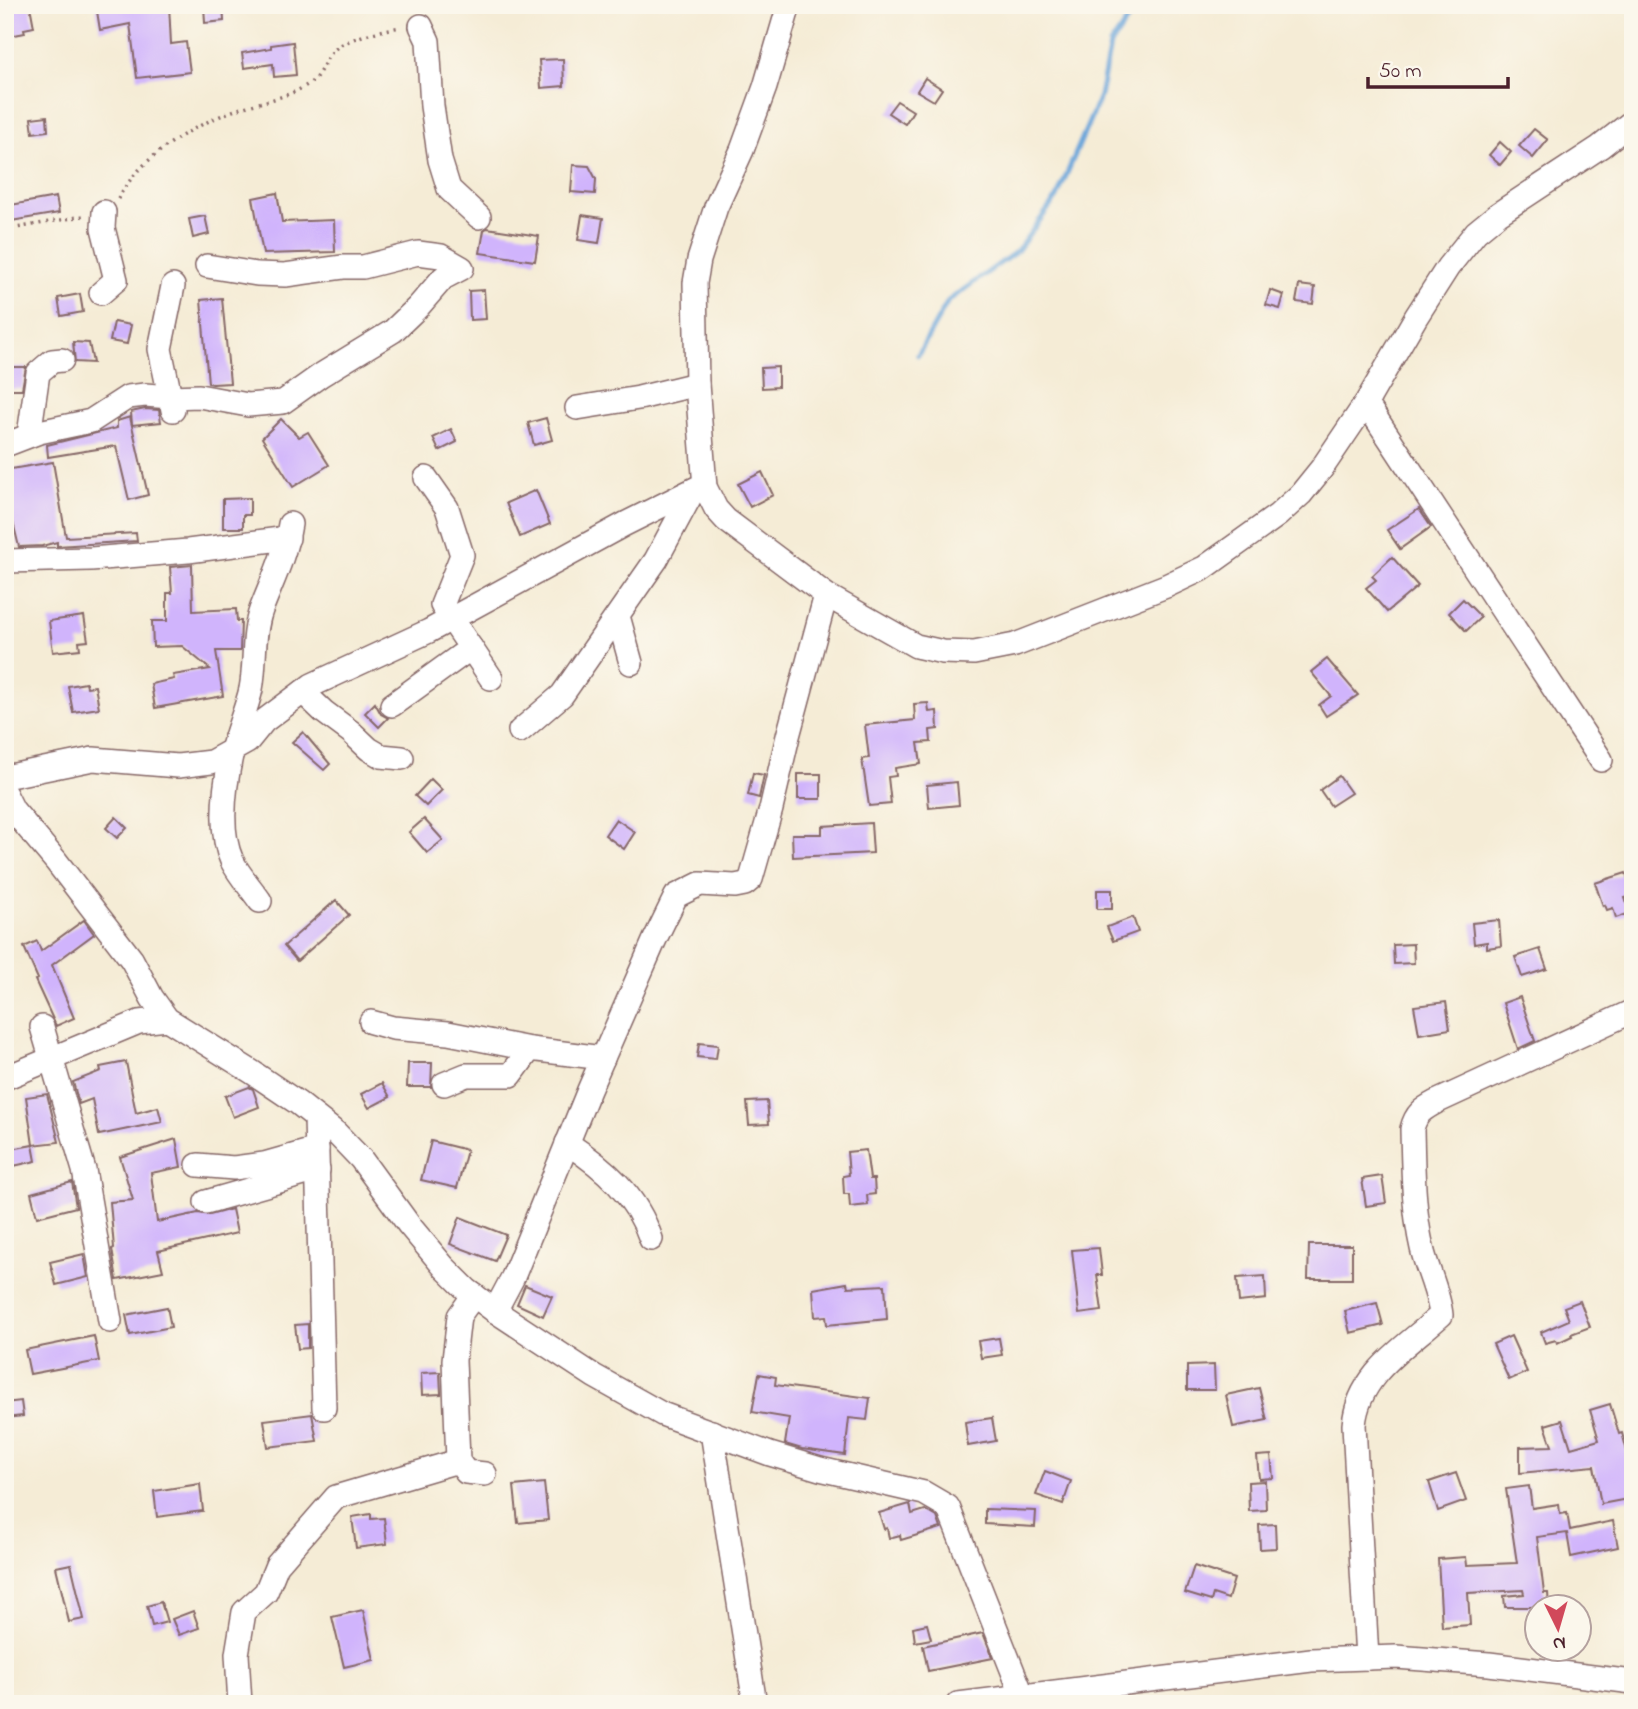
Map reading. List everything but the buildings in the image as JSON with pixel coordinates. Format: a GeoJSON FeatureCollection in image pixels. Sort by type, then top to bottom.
{"type":"FeatureCollection","features":[{"type":"Feature","properties":{"kind":"street"},"geometry":{"type":"LineString","coordinates":[[520,731],[562,695],[656,560],[699,489],[695,283],[699,260],[716,207],[742,149],[765,87],[789,5]]}},
{"type":"Feature","properties":{"kind":"street"},"geometry":{"type":"LineString","coordinates":[[421,26],[428,41],[432,106],[440,160],[449,189],[479,217]]}},
{"type":"Feature","properties":{"kind":"street"},"geometry":{"type":"LineString","coordinates":[[699,489],[726,520],[826,595],[916,646],[943,652],[974,653],[1015,645],[1166,586],[1204,568],[1278,516],[1301,494],[1366,403],[1448,267],[1476,232],[1498,214],[1600,147],[1633,121]]}},
{"type":"Feature","properties":{"kind":"street"},"geometry":{"type":"LineString","coordinates":[[102,293],[116,280],[103,228],[104,212]]}},
{"type":"Feature","properties":{"kind":"street"},"geometry":{"type":"LineString","coordinates":[[5,445],[29,435],[91,421],[128,397],[145,394],[172,404],[199,396],[248,405],[283,402],[393,331],[443,278],[462,268],[441,256],[418,253],[363,267],[285,275],[257,274],[207,266]]}},
{"type":"Feature","properties":{"kind":"street"},"geometry":{"type":"LineString","coordinates":[[172,404],[160,349],[173,286]]}},
{"type":"Feature","properties":{"kind":"street"},"geometry":{"type":"LineString","coordinates":[[29,435],[38,373],[52,361],[62,360]]}},
{"type":"Feature","properties":{"kind":"street"},"geometry":{"type":"LineString","coordinates":[[578,408],[697,384]]}},
{"type":"Feature","properties":{"kind":"street"},"geometry":{"type":"LineString","coordinates":[[1366,403],[1601,760]]}},
{"type":"Feature","properties":{"kind":"street"},"geometry":{"type":"LineString","coordinates":[[426,478],[447,508],[462,555],[442,605],[491,678]]}},
{"type":"Feature","properties":{"kind":"street"},"geometry":{"type":"LineString","coordinates":[[5,777],[93,759],[178,766],[211,762],[247,742],[264,721],[312,685],[453,618],[625,524],[699,489]]}},
{"type":"Feature","properties":{"kind":"street"},"geometry":{"type":"LineString","coordinates":[[5,561],[91,559],[188,551],[288,531],[279,570],[261,611],[247,707],[232,751],[223,822],[232,861],[260,901]]}},
{"type":"Feature","properties":{"kind":"street"},"geometry":{"type":"LineString","coordinates":[[495,1311],[513,1277],[655,939],[677,896],[700,884],[735,887],[745,884],[751,878],[826,595]]}},
{"type":"Feature","properties":{"kind":"street"},"geometry":{"type":"LineString","coordinates":[[618,616],[631,663]]}},
{"type":"Feature","properties":{"kind":"street"},"geometry":{"type":"LineString","coordinates":[[392,705],[471,648]]}},
{"type":"Feature","properties":{"kind":"street"},"geometry":{"type":"LineString","coordinates":[[303,692],[369,749],[381,756],[402,758]]}},
{"type":"Feature","properties":{"kind":"street"},"geometry":{"type":"LineString","coordinates":[[5,794],[13,810],[132,960],[152,998],[167,1019],[252,1072],[336,1133],[361,1160],[435,1257],[474,1295],[495,1311],[627,1395],[662,1414],[820,1469],[924,1493],[948,1507],[1023,1697]]}},
{"type":"Feature","properties":{"kind":"street"},"geometry":{"type":"LineString","coordinates":[[1367,1658],[1355,1408],[1363,1391],[1385,1363],[1441,1315],[1416,1216],[1412,1129],[1415,1118],[1421,1110],[1436,1102],[1633,1011]]}},
{"type":"Feature","properties":{"kind":"street"},"geometry":{"type":"LineString","coordinates":[[5,1078],[139,1022],[167,1019]]}},
{"type":"Feature","properties":{"kind":"street"},"geometry":{"type":"LineString","coordinates":[[371,1022],[393,1028],[448,1033],[530,1049],[603,1058]]}},
{"type":"Feature","properties":{"kind":"street"},"geometry":{"type":"LineString","coordinates":[[42,1027],[84,1170],[110,1321]]}},
{"type":"Feature","properties":{"kind":"street"},"geometry":{"type":"LineString","coordinates":[[444,1084],[466,1075],[511,1075],[530,1049]]}},
{"type":"Feature","properties":{"kind":"street"},"geometry":{"type":"LineString","coordinates":[[316,1118],[324,1408]]}},
{"type":"Feature","properties":{"kind":"street"},"geometry":{"type":"LineString","coordinates":[[568,1143],[621,1186],[644,1217],[651,1239]]}},
{"type":"Feature","properties":{"kind":"street"},"geometry":{"type":"LineString","coordinates":[[198,1165],[234,1168],[318,1159]]}},
{"type":"Feature","properties":{"kind":"street"},"geometry":{"type":"LineString","coordinates":[[206,1202],[318,1159]]}},
{"type":"Feature","properties":{"kind":"street"},"geometry":{"type":"LineString","coordinates":[[474,1295],[459,1316],[454,1360],[458,1461],[466,1472],[485,1474]]}},
{"type":"Feature","properties":{"kind":"street"},"geometry":{"type":"LineString","coordinates":[[712,1432],[755,1704]]}},
{"type":"Feature","properties":{"kind":"street"},"geometry":{"type":"LineString","coordinates":[[240,1704],[237,1654],[244,1612],[266,1591],[276,1565],[337,1497],[458,1461]]}},
{"type":"Feature","properties":{"kind":"street"},"geometry":{"type":"LineString","coordinates":[[958,1704],[1311,1660],[1396,1657],[1489,1664],[1633,1682]]}},
{"type":"Feature","properties":{"kind":"path"},"geometry":{"type":"LineString","coordinates":[[5,230],[113,210],[125,186],[145,164],[176,140],[229,112],[312,82],[332,52],[341,45],[380,31],[421,26]]}},
{"type":"Feature","properties":{"kind":"waterway"},"geometry":{"type":"LineString","coordinates":[[918,355],[948,301],[1017,251],[1057,197],[1100,96],[1110,45],[1138,5]]}}]}
